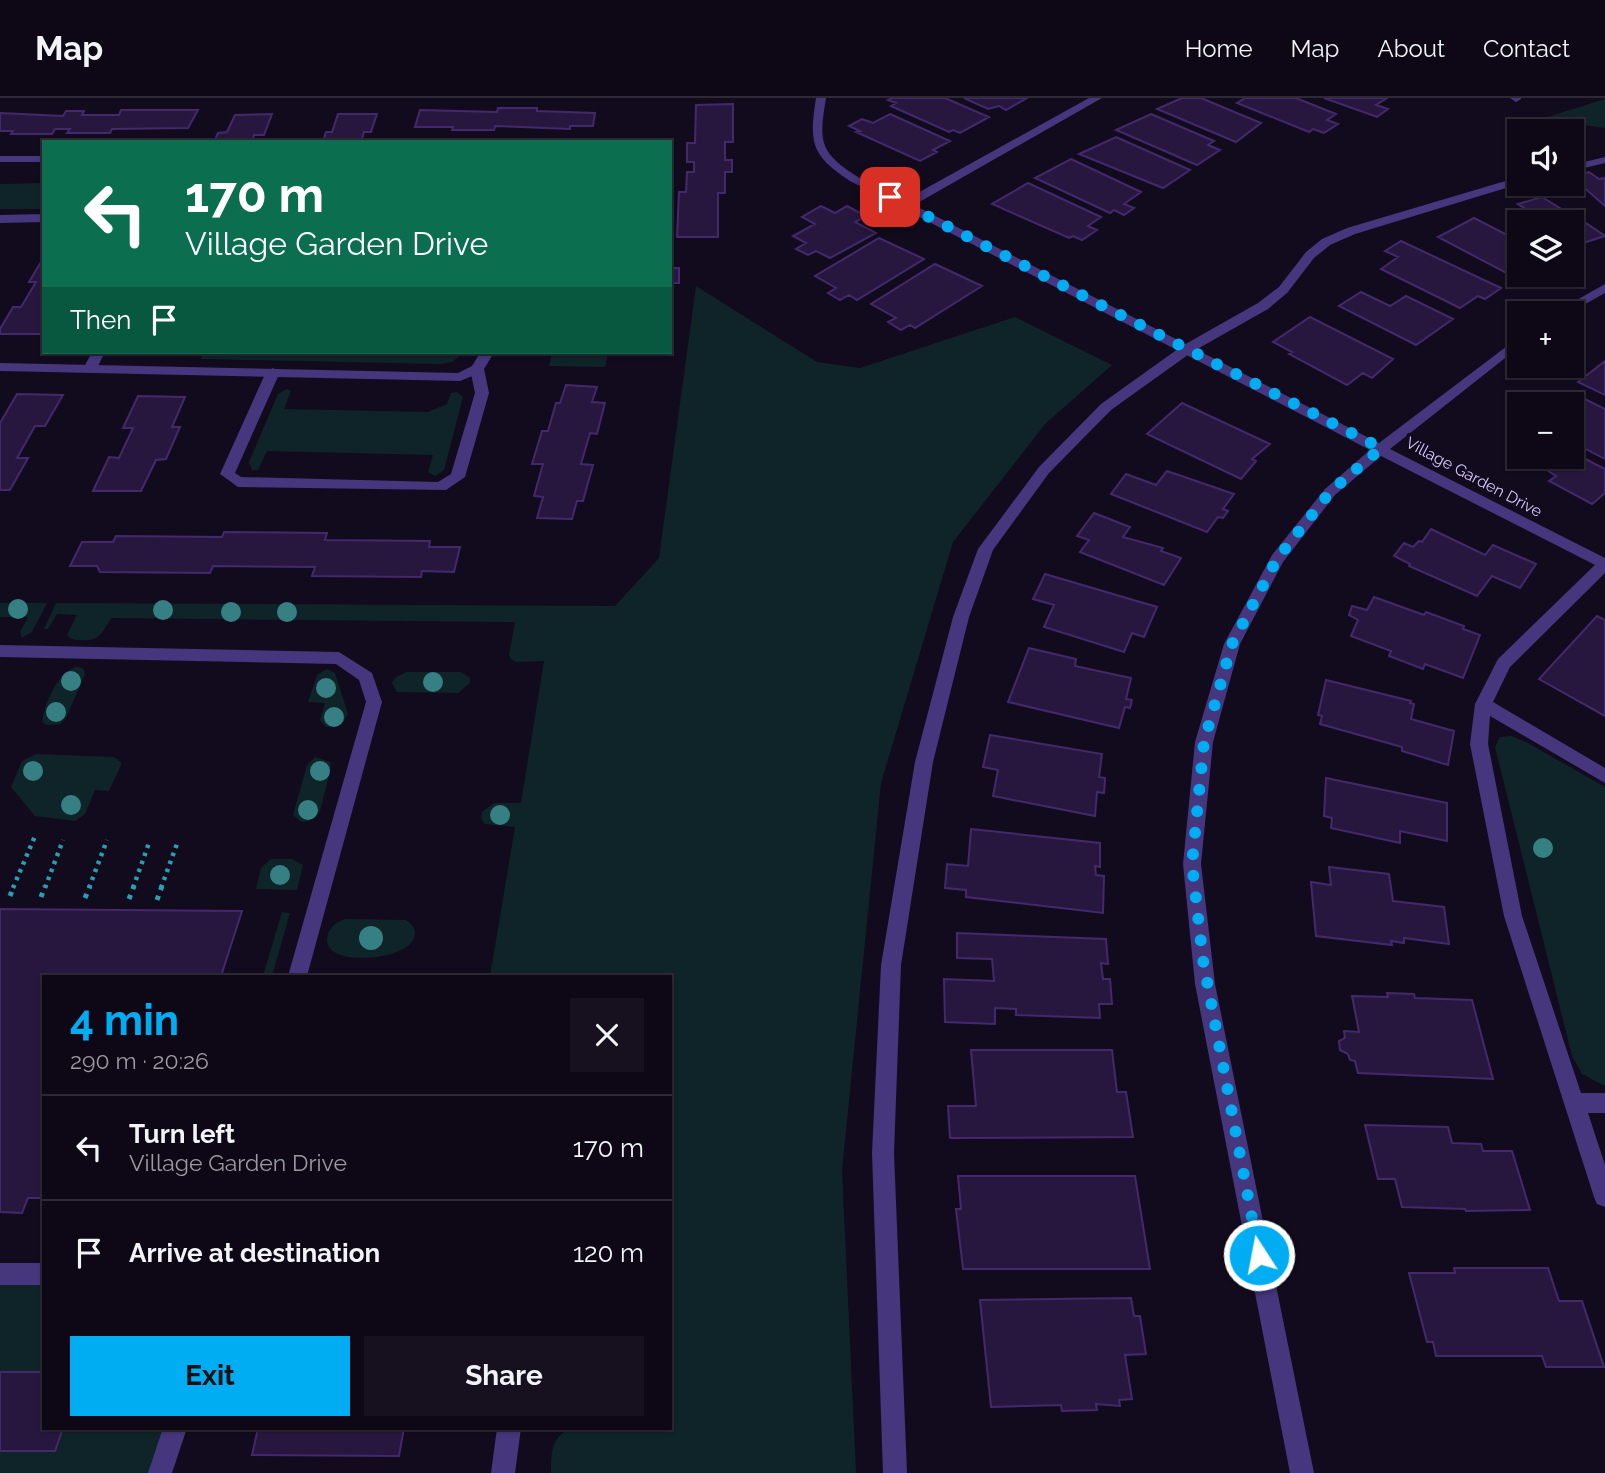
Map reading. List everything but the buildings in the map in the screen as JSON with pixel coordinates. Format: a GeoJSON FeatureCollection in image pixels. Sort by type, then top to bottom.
{"type":"FeatureCollection","features":[{"type":"Feature","properties":{"kind":"street","name":"Village Garden Drive"},"geometry":{"type":"LineString","coordinates":[[821,98],[815,141],[829,163],[854,179],[1605,564]]}},
{"type":"Feature","properties":{"kind":"street"},"geometry":{"type":"LineString","coordinates":[[905,205],[1097,98]]}},
{"type":"Feature","properties":{"kind":"street"},"geometry":{"type":"LineString","coordinates":[[0,159],[42,159]]}},
{"type":"Feature","properties":{"kind":"street"},"geometry":{"type":"LineString","coordinates":[[1584,165],[1605,160]]}},
{"type":"Feature","properties":{"kind":"street"},"geometry":{"type":"LineString","coordinates":[[895,1473],[883,1153],[891,965],[924,762],[961,617],[986,549],[1044,470],[1106,407],[1187,349],[1263,306],[1283,290],[1310,256],[1326,242],[1351,231],[1507,184]]}},
{"type":"Feature","properties":{"kind":"street"},"geometry":{"type":"LineString","coordinates":[[0,219],[42,218]]}},
{"type":"Feature","properties":{"kind":"street"},"geometry":{"type":"LineString","coordinates":[[1582,301],[1605,288]]}},
{"type":"Feature","properties":{"kind":"street"},"geometry":{"type":"LineString","coordinates":[[1302,1473],[1205,984],[1192,864],[1204,742],[1232,644],[1277,559],[1330,492],[1381,448],[1507,350]]}},
{"type":"Feature","properties":{"kind":"street"},"geometry":{"type":"LineString","coordinates":[[90,369],[98,354]]}},
{"type":"Feature","properties":{"kind":"street"},"geometry":{"type":"LineString","coordinates":[[0,367],[460,377],[477,369],[485,356],[484,354]]}},
{"type":"Feature","properties":{"kind":"street"},"geometry":{"type":"LineString","coordinates":[[273,372],[227,474],[239,482],[441,487],[458,477],[482,393],[477,369]]}},
{"type":"Feature","properties":{"kind":"street"},"geometry":{"type":"LineString","coordinates":[[1605,564],[1504,663],[1483,704],[1479,744],[1513,916],[1605,1197]]}},
{"type":"Feature","properties":{"kind":"street"},"geometry":{"type":"LineString","coordinates":[[0,651],[339,657],[366,677],[374,702],[298,975]]}},
{"type":"Feature","properties":{"kind":"street"},"geometry":{"type":"LineString","coordinates":[[1483,704],[1605,776]]}},
{"type":"Feature","properties":{"kind":"street"},"geometry":{"type":"LineString","coordinates":[[1575,1103],[1605,1103]]}},
{"type":"Feature","properties":{"kind":"street"},"geometry":{"type":"LineString","coordinates":[[0,1274],[42,1274]]}},
{"type":"Feature","properties":{"kind":"street"},"geometry":{"type":"LineString","coordinates":[[160,1473],[174,1430]]}},
{"type":"Feature","properties":{"kind":"street"},"geometry":{"type":"LineString","coordinates":[[503,1473],[509,1430]]}},
{"type":"Feature","properties":{"kind":"path"},"geometry":{"type":"LineString","coordinates":[[10,896],[35,836]]}},
{"type":"Feature","properties":{"kind":"path"},"geometry":{"type":"LineString","coordinates":[[41,897],[63,840]]}},
{"type":"Feature","properties":{"kind":"path"},"geometry":{"type":"LineString","coordinates":[[85,898],[107,840]]}},
{"type":"Feature","properties":{"kind":"path"},"geometry":{"type":"LineString","coordinates":[[130,899],[150,840]]}},
{"type":"Feature","properties":{"kind":"path"},"geometry":{"type":"LineString","coordinates":[[157,900],[178,841]]}},
{"type":"Feature","properties":{"kind":"green space"},"geometry":{"type":"Polygon","coordinates":[[[1605,99],[1605,128],[1584,125],[1584,119],[1541,119],[1605,99]]]}},
{"type":"Feature","properties":{"kind":"green space"},"geometry":{"type":"Polygon","coordinates":[[[42,183],[42,209],[0,209],[0,184],[42,183]]]}},
{"type":"Feature","properties":{"kind":"green space"},"geometry":{"type":"Polygon","coordinates":[[[696,286],[817,362],[860,368],[1015,317],[1112,365],[1045,424],[953,542],[881,783],[842,1170],[856,1473],[551,1473],[556,1441],[568,1430],[672,1430],[672,975],[490,975],[515,827],[485,824],[481,818],[482,812],[494,803],[521,803],[544,661],[516,662],[511,659],[509,655],[515,622],[111,618],[100,635],[88,640],[74,639],[67,635],[77,615],[57,614],[48,629],[44,629],[56,603],[615,606],[659,558],[696,286]]]}},
{"type":"Feature","properties":{"kind":"green space"},"geometry":{"type":"Polygon","coordinates":[[[203,354],[461,354],[452,362],[440,364],[201,359],[203,354]]]}},
{"type":"Feature","properties":{"kind":"green space"},"geometry":{"type":"Polygon","coordinates":[[[552,354],[608,354],[605,367],[549,366],[552,354]]]}},
{"type":"Feature","properties":{"kind":"green space"},"geometry":{"type":"Polygon","coordinates":[[[287,389],[291,391],[284,409],[428,412],[447,404],[451,393],[457,392],[463,397],[444,470],[435,476],[428,472],[433,455],[267,451],[258,470],[252,470],[249,462],[278,394],[287,389]]]}},
{"type":"Feature","properties":{"kind":"green space"},"geometry":{"type":"Polygon","coordinates":[[[0,603],[47,603],[32,632],[22,638],[20,632],[28,617],[0,617],[0,603]]]}},
{"type":"Feature","properties":{"kind":"green space"},"geometry":{"type":"Polygon","coordinates":[[[76,667],[83,668],[85,674],[66,718],[60,724],[47,725],[42,722],[53,690],[63,675],[76,667]]]}},
{"type":"Feature","properties":{"kind":"green space"},"geometry":{"type":"Polygon","coordinates":[[[327,669],[335,673],[348,714],[340,725],[334,727],[326,727],[320,720],[325,703],[308,702],[317,675],[327,669]]]}},
{"type":"Feature","properties":{"kind":"green space"},"geometry":{"type":"Polygon","coordinates":[[[406,672],[461,672],[470,678],[470,683],[458,693],[397,692],[392,683],[406,672]]]}},
{"type":"Feature","properties":{"kind":"green space"},"geometry":{"type":"Polygon","coordinates":[[[1511,736],[1605,787],[1605,1086],[1582,1074],[1572,1056],[1495,747],[1500,737],[1511,736]]]}},
{"type":"Feature","properties":{"kind":"green space"},"geometry":{"type":"Polygon","coordinates":[[[36,754],[114,757],[122,763],[109,791],[95,790],[85,814],[75,821],[35,816],[11,787],[22,761],[36,754]]]}},
{"type":"Feature","properties":{"kind":"green space"},"geometry":{"type":"Polygon","coordinates":[[[315,757],[330,762],[331,767],[320,811],[309,821],[302,822],[293,815],[307,765],[315,757]]]}},
{"type":"Feature","properties":{"kind":"green space"},"geometry":{"type":"Polygon","coordinates":[[[271,859],[292,859],[303,865],[297,890],[256,889],[261,868],[271,859]]]}},
{"type":"Feature","properties":{"kind":"green space"},"geometry":{"type":"Polygon","coordinates":[[[282,912],[290,913],[272,975],[263,975],[282,912]]]}},
{"type":"Feature","properties":{"kind":"green space"},"geometry":{"type":"Polygon","coordinates":[[[346,919],[406,920],[413,927],[414,938],[401,950],[379,957],[356,958],[338,954],[328,945],[328,935],[334,925],[346,919]]]}},
{"type":"Feature","properties":{"kind":"green space"},"geometry":{"type":"Polygon","coordinates":[[[0,1275],[42,1276],[42,1430],[174,1430],[159,1473],[0,1473],[0,1275]]]}},
{"type":"Feature","properties":{"kind":"route"},"geometry":{"type":"LineString","coordinates":[[890,197],[1381,448],[1330,492],[1277,559],[1232,644],[1204,742],[1192,864],[1205,984],[1259,1255]]}}]}
